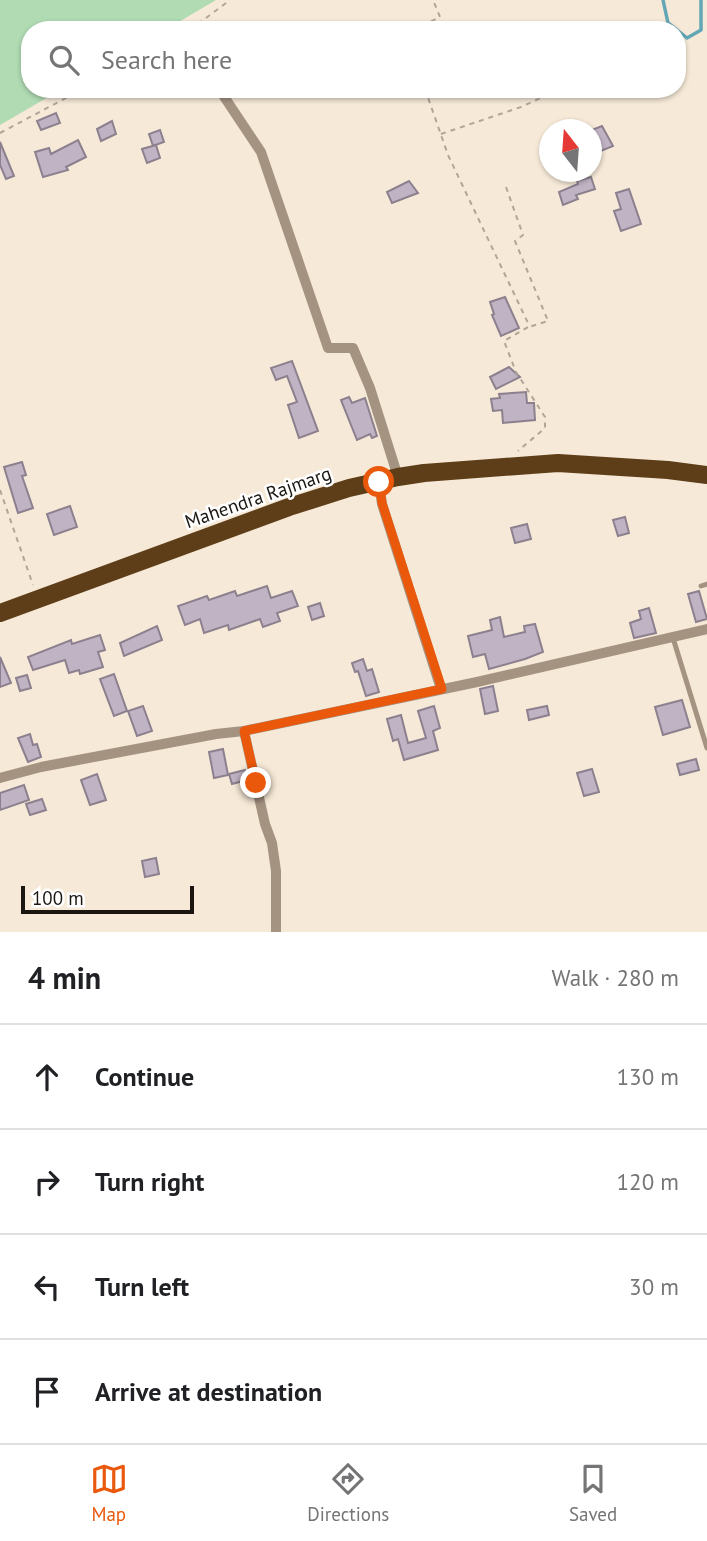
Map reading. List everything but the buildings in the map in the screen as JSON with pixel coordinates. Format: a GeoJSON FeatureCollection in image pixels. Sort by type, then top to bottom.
{"type":"FeatureCollection","features":[{"type":"Feature","properties":{"kind":"highway","name":"Mahendra Rajmarg"},"geometry":{"type":"LineString","coordinates":[[0,614],[289,507],[398,477],[424,472],[558,463],[707,475]]}},
{"type":"Feature","properties":{"kind":"street"},"geometry":{"type":"LineString","coordinates":[[225,98],[261,152],[328,348],[354,348],[370,388],[398,477]]}},
{"type":"Feature","properties":{"kind":"street"},"geometry":{"type":"LineString","coordinates":[[379,482],[382,503],[442,689]]}},
{"type":"Feature","properties":{"kind":"street"},"geometry":{"type":"LineString","coordinates":[[0,778],[188,739],[244,731],[707,629]]}},
{"type":"Feature","properties":{"kind":"street"},"geometry":{"type":"LineString","coordinates":[[244,731],[265,824],[272,843],[276,871],[276,932]]}},
{"type":"Feature","properties":{"kind":"lane"},"geometry":{"type":"LineString","coordinates":[[673,637],[707,748]]}},
{"type":"Feature","properties":{"kind":"path"},"geometry":{"type":"LineString","coordinates":[[202,21],[230,0]]}},
{"type":"Feature","properties":{"kind":"path"},"geometry":{"type":"LineString","coordinates":[[432,21],[440,17],[433,0]]}},
{"type":"Feature","properties":{"kind":"path"},"geometry":{"type":"LineString","coordinates":[[0,133],[66,98]]}},
{"type":"Feature","properties":{"kind":"path"},"geometry":{"type":"LineString","coordinates":[[428,98],[440,135],[528,327]]}},
{"type":"Feature","properties":{"kind":"path"},"geometry":{"type":"LineString","coordinates":[[440,135],[541,98]]}},
{"type":"Feature","properties":{"kind":"path"},"geometry":{"type":"LineString","coordinates":[[506,187],[523,235],[515,242],[548,321],[528,327],[504,341],[516,372],[545,417],[545,428],[517,451]]}},
{"type":"Feature","properties":{"kind":"path"},"geometry":{"type":"LineString","coordinates":[[0,490],[38,599]]}},
{"type":"Feature","properties":{"kind":"green space"},"geometry":{"type":"Polygon","coordinates":[[[0,0],[216,0],[180,21],[21,21],[21,98],[46,98],[0,125],[0,0]]]}},
{"type":"Feature","properties":{"kind":"waterway"},"geometry":{"type":"LineString","coordinates":[[663,0],[668,21]]}},
{"type":"Feature","properties":{"kind":"waterway"},"geometry":{"type":"LineString","coordinates":[[686,37],[701,30],[701,0]]}},
{"type":"Feature","properties":{"kind":"route"},"geometry":{"type":"LineString","coordinates":[[256,783],[244,731],[442,689],[382,503],[379,482]]}}]}
